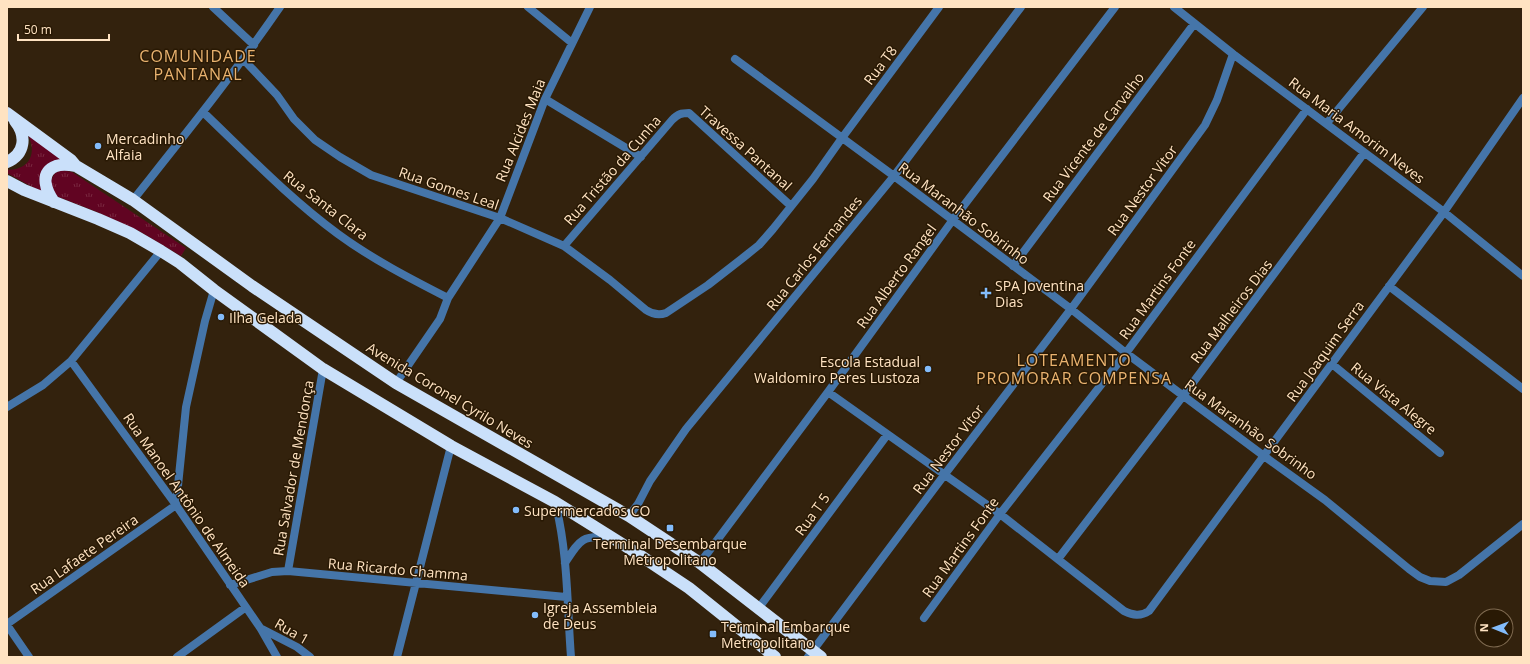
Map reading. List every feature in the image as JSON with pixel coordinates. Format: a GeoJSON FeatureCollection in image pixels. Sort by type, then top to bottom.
{"type":"FeatureCollection","features":[{"type":"Feature","properties":{"kind":"highway","name":"Avenida Coronel Cyrilo Neves"},"geometry":{"type":"LineString","coordinates":[[8,113],[76,166],[133,200],[252,286],[396,383],[629,516],[700,563],[814,655]]}},
{"type":"Feature","properties":{"kind":"highway"},"geometry":{"type":"LineString","coordinates":[[7,162],[19,155],[23,138],[18,125],[8,113]]}},
{"type":"Feature","properties":{"kind":"highway"},"geometry":{"type":"LineString","coordinates":[[54,202],[46,190],[45,183],[49,172],[55,166],[76,166]]}},
{"type":"Feature","properties":{"kind":"highway"},"geometry":{"type":"LineString","coordinates":[[7,180],[14,186],[130,233],[162,251],[323,370],[451,446],[555,502],[614,539],[689,588],[775,657]]}},
{"type":"Feature","properties":{"kind":"street"},"geometry":{"type":"LineString","coordinates":[[213,7],[254,45]]}},
{"type":"Feature","properties":{"kind":"street"},"geometry":{"type":"LineString","coordinates":[[133,200],[203,112],[254,45],[280,7]]}},
{"type":"Feature","properties":{"kind":"street"},"geometry":{"type":"LineString","coordinates":[[528,7],[572,43]]}},
{"type":"Feature","properties":{"kind":"street","name":"Rua Alcides Maia"},"geometry":{"type":"LineString","coordinates":[[396,383],[440,319],[448,298],[500,218],[545,99],[590,7]]}},
{"type":"Feature","properties":{"kind":"street","name":"Rua T8"},"geometry":{"type":"LineString","coordinates":[[666,313],[708,285],[759,245],[813,179],[939,7]]}},
{"type":"Feature","properties":{"kind":"street","name":"Rua Carlos Fernandes"},"geometry":{"type":"LineString","coordinates":[[629,516],[638,504],[650,481],[686,430],[894,176],[1020,7]]}},
{"type":"Feature","properties":{"kind":"street","name":"Rua Alberto Rangel"},"geometry":{"type":"LineString","coordinates":[[700,563],[828,392],[952,221],[1115,7]]}},
{"type":"Feature","properties":{"kind":"street","name":"Rua Maria Amorim Neves"},"geometry":{"type":"LineString","coordinates":[[1174,7],[1232,54],[1307,108],[1364,153],[1444,212],[1523,276]]}},
{"type":"Feature","properties":{"kind":"street"},"geometry":{"type":"LineString","coordinates":[[1327,124],[1423,7]]}},
{"type":"Feature","properties":{"kind":"street","name":"Rua Vicente de Carvalho"},"geometry":{"type":"LineString","coordinates":[[1013,266],[1194,24]]}},
{"type":"Feature","properties":{"kind":"street","name":"Rua Nestor Vitor"},"geometry":{"type":"LineString","coordinates":[[814,655],[944,474],[1071,309],[1205,125],[1217,100],[1232,54]]}},
{"type":"Feature","properties":{"kind":"street","name":"Rua Gomes Leal"},"geometry":{"type":"LineString","coordinates":[[243,59],[276,95],[294,119],[315,140],[340,157],[371,175],[500,218],[564,246],[610,280],[652,314],[661,315],[666,313]]}},
{"type":"Feature","properties":{"kind":"street","name":"Rua Maranhão Sobrinho"},"geometry":{"type":"LineString","coordinates":[[735,59],[1071,309],[1183,396],[1325,500],[1420,577],[1430,581],[1446,582],[1459,575],[1523,524]]}},
{"type":"Feature","properties":{"kind":"street","name":"Rua Joaquim Serra"},"geometry":{"type":"LineString","coordinates":[[1058,559],[1124,611],[1138,616],[1144,615],[1149,611],[1444,212],[1523,98]]}},
{"type":"Feature","properties":{"kind":"street"},"geometry":{"type":"LineString","coordinates":[[545,99],[641,157]]}},
{"type":"Feature","properties":{"kind":"street","name":"Rua Martins Fonte"},"geometry":{"type":"LineString","coordinates":[[924,618],[1000,514],[1126,353],[1307,108]]}},
{"type":"Feature","properties":{"kind":"street","name":"Rua Santa Clara"},"geometry":{"type":"LineString","coordinates":[[203,112],[274,181],[338,234],[396,271],[448,298]]}},
{"type":"Feature","properties":{"kind":"street","name":"Rua Tristão da Cunha"},"geometry":{"type":"LineString","coordinates":[[564,246],[672,120],[678,114],[682,113]]}},
{"type":"Feature","properties":{"kind":"street","name":"Travessa Pantanal"},"geometry":{"type":"LineString","coordinates":[[682,113],[689,113],[791,206]]}},
{"type":"Feature","properties":{"kind":"street","name":"Rua Malheiros Dias"},"geometry":{"type":"LineString","coordinates":[[1058,559],[1183,396],[1364,153]]}},
{"type":"Feature","properties":{"kind":"street"},"geometry":{"type":"LineString","coordinates":[[7,407],[43,385],[72,361],[162,251]]}},
{"type":"Feature","properties":{"kind":"street"},"geometry":{"type":"LineString","coordinates":[[1389,286],[1523,389]]}},
{"type":"Feature","properties":{"kind":"street"},"geometry":{"type":"LineString","coordinates":[[176,504],[186,407],[205,321],[214,290]]}},
{"type":"Feature","properties":{"kind":"street","name":"Rua Manoel Antônio de Almeida"},"geometry":{"type":"LineString","coordinates":[[72,361],[176,504],[261,629],[278,657]]}},
{"type":"Feature","properties":{"kind":"street","name":"Rua Vista Alegre"},"geometry":{"type":"LineString","coordinates":[[1332,364],[1440,453]]}},
{"type":"Feature","properties":{"kind":"street","name":"Rua Salvador de Mendonça"},"geometry":{"type":"LineString","coordinates":[[288,571],[323,370]]}},
{"type":"Feature","properties":{"kind":"street"},"geometry":{"type":"LineString","coordinates":[[828,392],[1000,514],[1058,559]]}},
{"type":"Feature","properties":{"kind":"street","name":"Rua T 5"},"geometry":{"type":"LineString","coordinates":[[758,609],[887,435]]}},
{"type":"Feature","properties":{"kind":"street"},"geometry":{"type":"LineString","coordinates":[[397,657],[451,446]]}},
{"type":"Feature","properties":{"kind":"street"},"geometry":{"type":"LineString","coordinates":[[555,502],[560,524],[565,563],[571,657]]}},
{"type":"Feature","properties":{"kind":"street","name":"Rua Lafaete Pereira"},"geometry":{"type":"LineString","coordinates":[[7,624],[176,504]]}},
{"type":"Feature","properties":{"kind":"street"},"geometry":{"type":"LineString","coordinates":[[565,563],[576,544],[584,539],[599,536],[614,539]]}},
{"type":"Feature","properties":{"kind":"street","name":"Rua Ricardo Chamma"},"geometry":{"type":"LineString","coordinates":[[230,585],[272,572],[288,571],[566,597]]}},
{"type":"Feature","properties":{"kind":"street"},"geometry":{"type":"LineString","coordinates":[[177,657],[246,607]]}},
{"type":"Feature","properties":{"kind":"street"},"geometry":{"type":"LineString","coordinates":[[7,624],[28,657]]}},
{"type":"Feature","properties":{"kind":"street","name":"Rua 1"},"geometry":{"type":"LineString","coordinates":[[261,629],[296,647],[310,657]]}},
{"type":"Feature","properties":{"kind":"green space"},"geometry":{"type":"Polygon","coordinates":[[[27,133],[67,163],[60,163],[43,193],[7,173],[7,170],[21,167],[30,159],[32,147],[27,133]]]}},
{"type":"Feature","properties":{"kind":"green space"},"geometry":{"type":"Polygon","coordinates":[[[61,170],[72,172],[186,248],[181,256],[139,231],[56,196],[50,182],[55,173],[61,170]]]}},
{"type":"Feature","properties":{"kind":"place","name":"Mercadinho Alfaia"},"geometry":{"type":"Point","coordinates":[98,146]}},
{"type":"Feature","properties":{"kind":"place","name":"SPA Joventina Dias"},"geometry":{"type":"Point","coordinates":[986,293]}},
{"type":"Feature","properties":{"kind":"place","name":"Ilha Gelada"},"geometry":{"type":"Point","coordinates":[221,317]}},
{"type":"Feature","properties":{"kind":"place","name":"Escola Estadual Waldomiro Peres Lustoza"},"geometry":{"type":"Point","coordinates":[928,369]}},
{"type":"Feature","properties":{"kind":"place","name":"Supermercados CO"},"geometry":{"type":"Point","coordinates":[516,510]}},
{"type":"Feature","properties":{"kind":"place","name":"Terminal Desembarque Metropolitano"},"geometry":{"type":"Point","coordinates":[670,528]}},
{"type":"Feature","properties":{"kind":"place","name":"Igreja Assembleia de Deus"},"geometry":{"type":"Point","coordinates":[535,615]}},
{"type":"Feature","properties":{"kind":"place","name":"Terminal Embarque Metropolitano"},"geometry":{"type":"Point","coordinates":[713,634]}},
{"type":"Feature","properties":{"kind":"district","name":"COMUNIDADE PANTANAL"},"geometry":{"type":"Point","coordinates":[198,65]}},
{"type":"Feature","properties":{"kind":"district","name":"LOTEAMENTO PROMORAR COMPENSA"},"geometry":{"type":"Point","coordinates":[1074,369]}}]}
